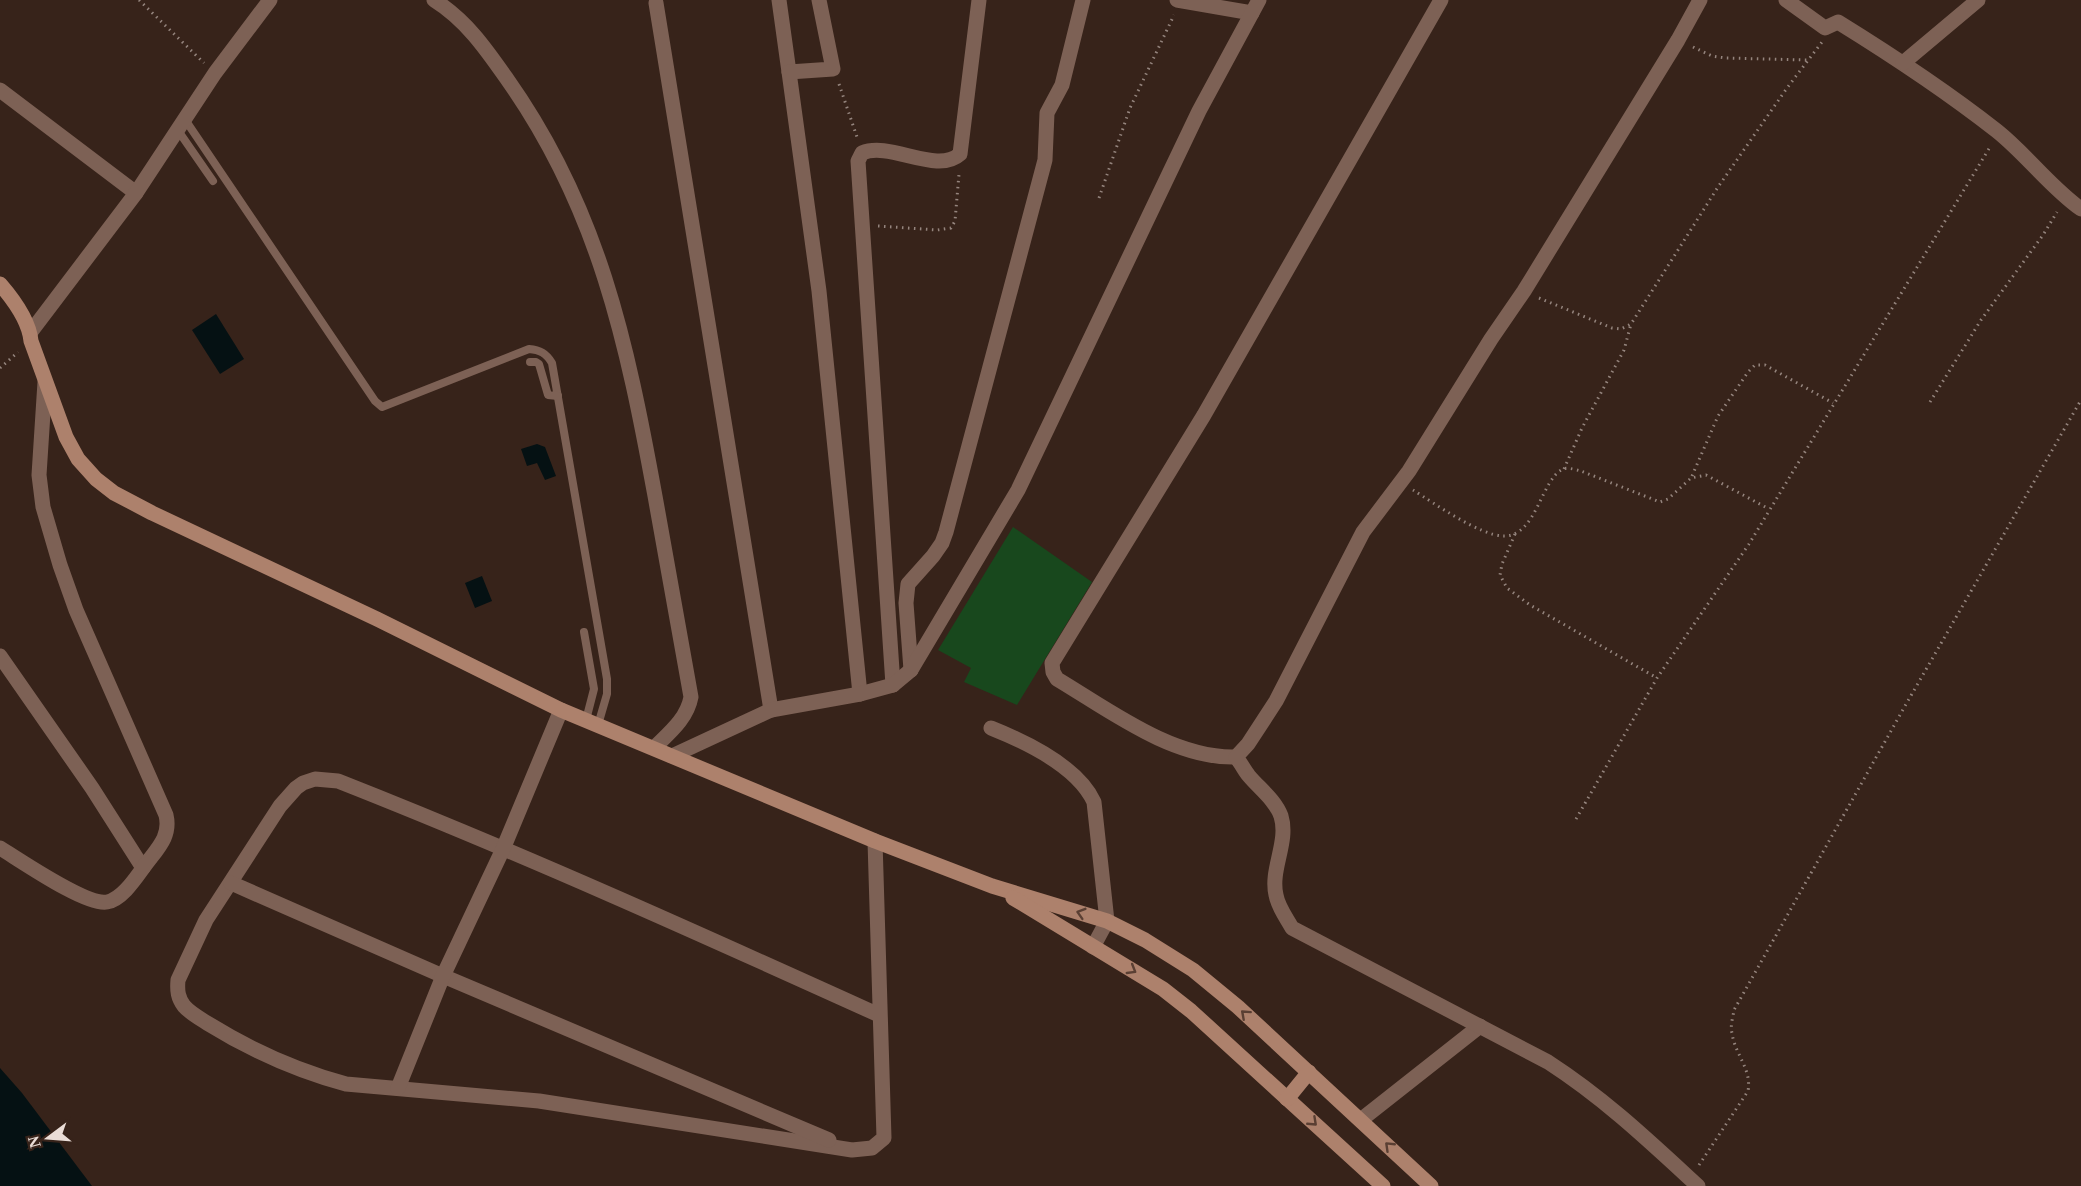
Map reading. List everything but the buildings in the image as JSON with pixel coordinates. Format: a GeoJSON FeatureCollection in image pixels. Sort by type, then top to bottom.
{"type":"FeatureCollection","features":[{"type":"Feature","properties":{"kind":"street"},"geometry":{"type":"LineString","coordinates":[[31,337],[136,192],[215,73],[270,0]]}},
{"type":"Feature","properties":{"kind":"street"},"geometry":{"type":"LineString","coordinates":[[434,0],[471,30],[534,116],[579,206],[596,248],[615,309],[639,405],[691,697],[684,716],[654,748]]}},
{"type":"Feature","properties":{"kind":"street"},"geometry":{"type":"LineString","coordinates":[[779,0],[819,291],[860,694]]}},
{"type":"Feature","properties":{"kind":"street"},"geometry":{"type":"LineString","coordinates":[[789,72],[833,69],[819,0]]}},
{"type":"Feature","properties":{"kind":"street"},"geometry":{"type":"LineString","coordinates":[[893,685],[858,161],[862,153],[873,150],[942,160],[954,159],[960,154],[979,0]]}},
{"type":"Feature","properties":{"kind":"street"},"geometry":{"type":"LineString","coordinates":[[911,670],[906,603],[908,584],[933,556],[946,532],[1045,160],[1047,113],[1062,85],[1083,0]]}},
{"type":"Feature","properties":{"kind":"street"},"geometry":{"type":"LineString","coordinates":[[672,756],[771,710],[860,694],[893,685],[911,670],[1018,490],[1199,111],[1255,6],[1179,0]]}},
{"type":"Feature","properties":{"kind":"street"},"geometry":{"type":"LineString","coordinates":[[1441,0],[1204,416],[1052,663],[1057,679],[1155,737],[1203,755],[1220,758],[1236,757],[1248,744],[1276,701],[1363,532],[1400,483],[1524,291],[1678,40],[1700,0]]}},
{"type":"Feature","properties":{"kind":"street"},"geometry":{"type":"LineString","coordinates":[[1785,0],[1825,28],[1838,22],[1903,63],[1999,133],[2065,198],[2081,209]]}},
{"type":"Feature","properties":{"kind":"street"},"geometry":{"type":"LineString","coordinates":[[1903,63],[1978,0]]}},
{"type":"Feature","properties":{"kind":"street"},"geometry":{"type":"LineString","coordinates":[[656,3],[771,710]]}},
{"type":"Feature","properties":{"kind":"street"},"geometry":{"type":"LineString","coordinates":[[0,90],[136,192]]}},
{"type":"Feature","properties":{"kind":"street"},"geometry":{"type":"LineString","coordinates":[[0,284],[15,303],[31,337],[66,437],[78,459],[96,479],[114,493],[561,710],[875,841],[992,886],[1107,921],[1164,950],[1239,1007],[1362,1119],[1431,1186]]}},
{"type":"Feature","properties":{"kind":"street"},"geometry":{"type":"LineString","coordinates":[[0,848],[58,884],[98,902],[106,902],[119,896],[164,841],[168,831],[168,822],[76,610],[60,565],[44,507],[39,475],[45,382]]}},
{"type":"Feature","properties":{"kind":"street"},"geometry":{"type":"LineString","coordinates":[[0,656],[79,769],[143,868]]}},
{"type":"Feature","properties":{"kind":"street"},"geometry":{"type":"LineString","coordinates":[[398,1089],[443,976],[503,849],[561,710]]}},
{"type":"Feature","properties":{"kind":"street"},"geometry":{"type":"LineString","coordinates":[[991,728],[1014,737],[1059,764],[1081,781],[1094,802],[1107,921],[1094,947]]}},
{"type":"Feature","properties":{"kind":"street"},"geometry":{"type":"LineString","coordinates":[[1236,757],[1247,774],[1274,803],[1281,818],[1282,835],[1275,893],[1279,906],[1292,928],[1548,1062],[1623,1116],[1694,1182]]}},
{"type":"Feature","properties":{"kind":"street"},"geometry":{"type":"LineString","coordinates":[[875,841],[884,1138],[872,1148],[852,1150],[539,1101],[346,1084],[322,1078],[225,1034],[184,1007],[178,998],[178,980],[206,920],[280,806],[296,788],[315,779],[338,780],[503,849],[879,1015]]}},
{"type":"Feature","properties":{"kind":"street"},"geometry":{"type":"LineString","coordinates":[[231,883],[852,1150]]}},
{"type":"Feature","properties":{"kind":"street"},"geometry":{"type":"LineString","coordinates":[[992,886],[1163,989],[1191,1011],[1383,1186]]}},
{"type":"Feature","properties":{"kind":"street"},"geometry":{"type":"LineString","coordinates":[[1362,1119],[1480,1026]]}},
{"type":"Feature","properties":{"kind":"street"},"geometry":{"type":"LineString","coordinates":[[1287,1099],[1309,1072]]}},
{"type":"Feature","properties":{"kind":"lane"},"geometry":{"type":"LineString","coordinates":[[180,124],[213,181]]}},
{"type":"Feature","properties":{"kind":"lane"},"geometry":{"type":"LineString","coordinates":[[180,124],[378,405],[386,407],[529,349],[543,352],[548,356],[552,363],[607,679],[607,694],[592,722]]}},
{"type":"Feature","properties":{"kind":"lane"},"geometry":{"type":"LineString","coordinates":[[530,362],[539,364],[548,395],[558,396]]}},
{"type":"Feature","properties":{"kind":"lane"},"geometry":{"type":"LineString","coordinates":[[584,632],[594,689],[592,722]]}},
{"type":"Feature","properties":{"kind":"path"},"geometry":{"type":"LineString","coordinates":[[139,0],[215,73]]}},
{"type":"Feature","properties":{"kind":"path"},"geometry":{"type":"LineString","coordinates":[[1099,198],[1130,108],[1179,0]]}},
{"type":"Feature","properties":{"kind":"path"},"geometry":{"type":"LineString","coordinates":[[1400,483],[1482,531],[1504,536],[1521,531],[1554,478],[1563,469],[1624,350],[1631,324],[1718,188],[1808,60],[1838,22]]}},
{"type":"Feature","properties":{"kind":"path"},"geometry":{"type":"LineString","coordinates":[[1678,40],[1712,56],[1808,60]]}},
{"type":"Feature","properties":{"kind":"path"},"geometry":{"type":"LineString","coordinates":[[833,69],[862,153]]}},
{"type":"Feature","properties":{"kind":"path"},"geometry":{"type":"LineString","coordinates":[[1576,819],[1657,678],[1749,544],[1999,133]]}},
{"type":"Feature","properties":{"kind":"path"},"geometry":{"type":"LineString","coordinates":[[862,225],[937,230],[951,228],[955,221],[960,154]]}},
{"type":"Feature","properties":{"kind":"path"},"geometry":{"type":"LineString","coordinates":[[1930,402],[1981,320],[2037,243],[2065,198]]}},
{"type":"Feature","properties":{"kind":"path"},"geometry":{"type":"LineString","coordinates":[[1524,291],[1612,328],[1621,329],[1631,324]]}},
{"type":"Feature","properties":{"kind":"path"},"geometry":{"type":"LineString","coordinates":[[0,368],[31,337]]}},
{"type":"Feature","properties":{"kind":"path"},"geometry":{"type":"LineString","coordinates":[[1563,469],[1581,471],[1660,502],[1668,499],[1691,478],[1718,416],[1755,365],[1765,365],[1833,403]]}},
{"type":"Feature","properties":{"kind":"path"},"geometry":{"type":"LineString","coordinates":[[1694,1182],[1748,1092],[1750,1080],[1734,1044],[1731,1031],[1734,1010],[1916,685],[2081,400]]}},
{"type":"Feature","properties":{"kind":"path"},"geometry":{"type":"LineString","coordinates":[[1691,478],[1706,475],[1770,509]]}},
{"type":"Feature","properties":{"kind":"path"},"geometry":{"type":"LineString","coordinates":[[1515,534],[1500,574],[1507,588],[1530,605],[1657,678]]}},
{"type":"Feature","properties":{"kind":"green space"},"geometry":{"type":"Polygon","coordinates":[[[1013,527],[1092,582],[1017,705],[964,682],[971,668],[938,650],[1013,527]]]}},
{"type":"Feature","properties":{"kind":"shaded area"},"geometry":{"type":"Polygon","coordinates":[[[216,314],[244,359],[220,374],[192,330],[216,314]]]}},
{"type":"Feature","properties":{"kind":"shaded area"},"geometry":{"type":"Polygon","coordinates":[[[537,444],[545,447],[556,476],[545,480],[537,463],[527,466],[521,449],[537,444]]]}},
{"type":"Feature","properties":{"kind":"shaded area"},"geometry":{"type":"Polygon","coordinates":[[[482,576],[492,601],[475,608],[465,583],[482,576]]]}},
{"type":"Feature","properties":{"kind":"shaded area"},"geometry":{"type":"Polygon","coordinates":[[[0,1068],[22,1093],[92,1186],[0,1186],[0,1068]]]}}]}
